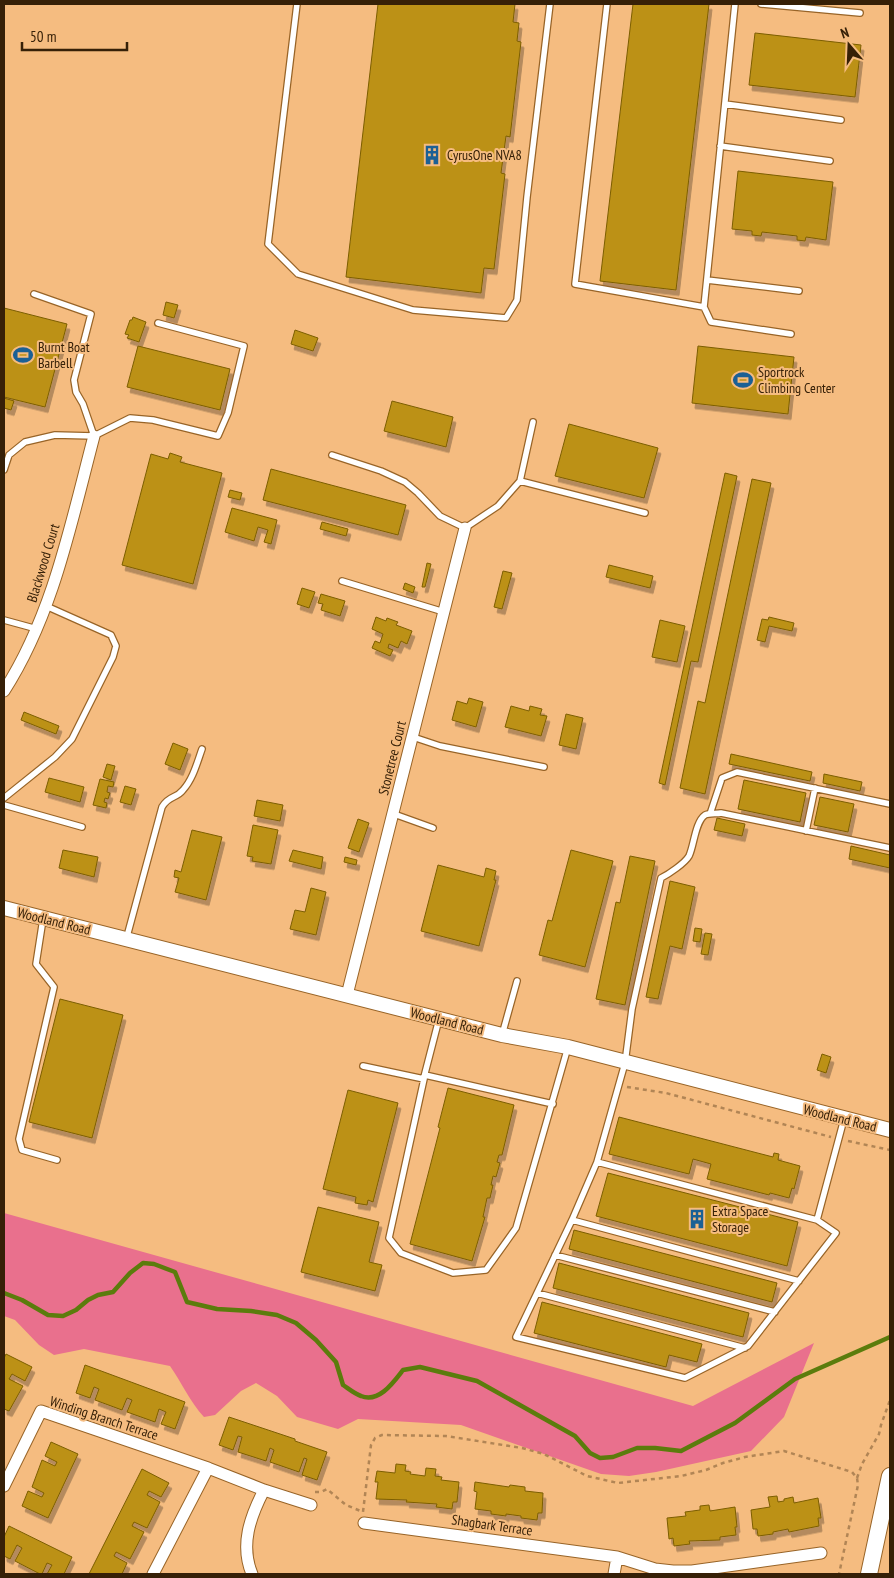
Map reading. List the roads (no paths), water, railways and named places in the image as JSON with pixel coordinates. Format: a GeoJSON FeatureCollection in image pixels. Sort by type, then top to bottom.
{"type":"FeatureCollection","features":[{"type":"Feature","properties":{"kind":"main road"},"geometry":{"type":"LineString","coordinates":[[869,1574],[890,1476]]}},
{"type":"Feature","properties":{"kind":"street","name":"Blackwood Court"},"geometry":{"type":"LineString","coordinates":[[4,691],[28,649],[46,606],[57,574],[94,436]]}},
{"type":"Feature","properties":{"kind":"street","name":"Stonetree Court"},"geometry":{"type":"LineString","coordinates":[[347,995],[466,528]]}},
{"type":"Feature","properties":{"kind":"street","name":"Woodland Road"},"geometry":{"type":"LineString","coordinates":[[4,908],[502,1035],[568,1047],[890,1130]]}},
{"type":"Feature","properties":{"kind":"street","name":"Winding Branch Terrace"},"geometry":{"type":"LineString","coordinates":[[4,1486],[41,1411],[208,1468],[264,1490],[309,1504]]}},
{"type":"Feature","properties":{"kind":"street"},"geometry":{"type":"LineString","coordinates":[[153,1574],[208,1468]]}},
{"type":"Feature","properties":{"kind":"street"},"geometry":{"type":"LineString","coordinates":[[252,1574],[246,1551],[248,1528],[264,1490]]}},
{"type":"Feature","properties":{"kind":"street","name":"Shagbark Terrace"},"geometry":{"type":"LineString","coordinates":[[364,1523],[617,1557],[673,1571],[692,1571],[821,1553]]}},
{"type":"Feature","properties":{"kind":"street"},"geometry":{"type":"LineString","coordinates":[[614,1574],[617,1557]]}},
{"type":"Feature","properties":{"kind":"lane"},"geometry":{"type":"LineString","coordinates":[[297,4],[268,244],[298,274],[377,299],[413,310],[506,318],[518,300],[527,197],[550,4]]}},
{"type":"Feature","properties":{"kind":"lane"},"geometry":{"type":"LineString","coordinates":[[607,4],[575,284],[704,307]]}},
{"type":"Feature","properties":{"kind":"lane"},"geometry":{"type":"LineString","coordinates":[[735,4],[704,307],[711,322],[791,334]]}},
{"type":"Feature","properties":{"kind":"lane"},"geometry":{"type":"LineString","coordinates":[[762,4],[860,13]]}},
{"type":"Feature","properties":{"kind":"lane"},"geometry":{"type":"LineString","coordinates":[[725,104],[841,120]]}},
{"type":"Feature","properties":{"kind":"lane"},"geometry":{"type":"LineString","coordinates":[[720,146],[830,161]]}},
{"type":"Feature","properties":{"kind":"lane"},"geometry":{"type":"LineString","coordinates":[[707,280],[799,291]]}},
{"type":"Feature","properties":{"kind":"lane"},"geometry":{"type":"LineString","coordinates":[[34,294],[91,314],[74,380],[76,392],[83,404],[94,436]]}},
{"type":"Feature","properties":{"kind":"lane"},"geometry":{"type":"LineString","coordinates":[[4,470],[9,455],[25,442],[56,435],[94,436],[130,418],[153,420],[218,436],[228,413],[244,346],[158,323]]}},
{"type":"Feature","properties":{"kind":"lane"},"geometry":{"type":"LineString","coordinates":[[332,455],[381,471],[405,482],[440,516],[466,528],[498,506],[520,481],[532,422]]}},
{"type":"Feature","properties":{"kind":"lane"},"geometry":{"type":"LineString","coordinates":[[520,481],[645,513]]}},
{"type":"Feature","properties":{"kind":"lane"},"geometry":{"type":"LineString","coordinates":[[342,581],[444,612]]}},
{"type":"Feature","properties":{"kind":"lane"},"geometry":{"type":"LineString","coordinates":[[4,798],[55,757],[72,739],[113,657],[116,646],[111,635],[46,606]]}},
{"type":"Feature","properties":{"kind":"lane"},"geometry":{"type":"LineString","coordinates":[[4,620],[36,629]]}},
{"type":"Feature","properties":{"kind":"lane"},"geometry":{"type":"LineString","coordinates":[[413,737],[440,746],[544,767]]}},
{"type":"Feature","properties":{"kind":"lane"},"geometry":{"type":"LineString","coordinates":[[126,940],[162,807],[166,800],[178,795],[189,782],[202,749]]}},
{"type":"Feature","properties":{"kind":"lane"},"geometry":{"type":"LineString","coordinates":[[710,814],[722,778],[737,772],[890,804]]}},
{"type":"Feature","properties":{"kind":"lane"},"geometry":{"type":"LineString","coordinates":[[806,831],[815,788]]}},
{"type":"Feature","properties":{"kind":"lane"},"geometry":{"type":"LineString","coordinates":[[4,805],[82,826]]}},
{"type":"Feature","properties":{"kind":"lane"},"geometry":{"type":"LineString","coordinates":[[394,814],[433,828]]}},
{"type":"Feature","properties":{"kind":"lane"},"geometry":{"type":"LineString","coordinates":[[597,1162],[817,1220],[836,1233],[748,1346],[685,1378],[516,1337],[572,1220],[597,1162],[625,1063],[632,1009],[661,878],[689,857],[696,832],[703,818],[710,814],[721,814],[890,846]]}},
{"type":"Feature","properties":{"kind":"lane"},"geometry":{"type":"LineString","coordinates":[[44,919],[36,964],[54,987],[19,1139],[22,1150],[56,1160]]}},
{"type":"Feature","properties":{"kind":"lane"},"geometry":{"type":"LineString","coordinates":[[502,1035],[517,981]]}},
{"type":"Feature","properties":{"kind":"lane"},"geometry":{"type":"LineString","coordinates":[[439,1019],[424,1077],[389,1238],[400,1253],[453,1273],[486,1270],[516,1228],[568,1047]]}},
{"type":"Feature","properties":{"kind":"lane"},"geometry":{"type":"LineString","coordinates":[[363,1066],[552,1104]]}},
{"type":"Feature","properties":{"kind":"lane"},"geometry":{"type":"LineString","coordinates":[[817,1220],[844,1119]]}},
{"type":"Feature","properties":{"kind":"lane"},"geometry":{"type":"LineString","coordinates":[[572,1220],[799,1280]]}},
{"type":"Feature","properties":{"kind":"lane"},"geometry":{"type":"LineString","coordinates":[[555,1255],[775,1312]]}},
{"type":"Feature","properties":{"kind":"lane"},"geometry":{"type":"LineString","coordinates":[[537,1293],[745,1348]]}},
{"type":"Feature","properties":{"kind":"waterway"},"geometry":{"type":"LineString","coordinates":[[4,1293],[22,1300],[48,1315],[63,1316],[76,1310],[88,1300],[98,1295],[113,1292],[130,1273],[143,1263],[154,1264],[175,1272],[187,1302],[217,1309],[277,1315],[296,1323],[316,1340],[336,1362],[343,1385],[354,1393],[374,1397],[390,1386],[403,1370],[420,1367],[477,1381],[575,1436],[590,1453],[600,1458],[613,1457],[637,1448],[681,1451],[735,1423],[795,1379],[890,1337]]}},
{"type":"Feature","properties":{"kind":"place","name":"CyrusOne NVA8"},"geometry":{"type":"Point","coordinates":[432,155]}},
{"type":"Feature","properties":{"kind":"place","name":"Burnt Boat Barbell"},"geometry":{"type":"Point","coordinates":[23,355]}},
{"type":"Feature","properties":{"kind":"place","name":"Sportrock Climbing Center"},"geometry":{"type":"Point","coordinates":[743,380]}},
{"type":"Feature","properties":{"kind":"place","name":"Extra Space Storage"},"geometry":{"type":"Point","coordinates":[697,1219]}}]}
